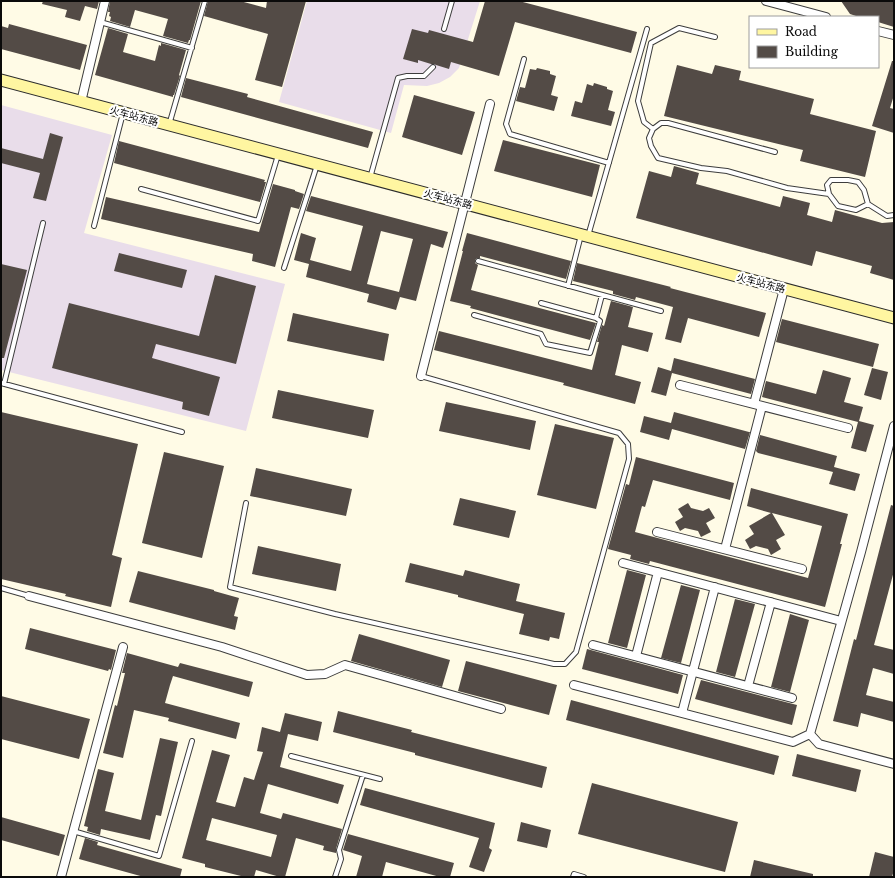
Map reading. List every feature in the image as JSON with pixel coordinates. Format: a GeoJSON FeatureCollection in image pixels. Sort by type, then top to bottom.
{"type":"FeatureCollection","features":[{"type":"Feature","properties":{"kind":"main road","name":"火车站东路"},"geometry":{"type":"LineString","coordinates":[[1,80],[894,318]]}},
{"type":"Feature","properties":{"kind":"street"},"geometry":{"type":"LineString","coordinates":[[81,102],[105,1]]}},
{"type":"Feature","properties":{"kind":"street"},"geometry":{"type":"LineString","coordinates":[[766,1],[822,16]]}},
{"type":"Feature","properties":{"kind":"street"},"geometry":{"type":"LineString","coordinates":[[879,31],[894,35]]}},
{"type":"Feature","properties":{"kind":"street"},"geometry":{"type":"LineString","coordinates":[[421,376],[490,104]]}},
{"type":"Feature","properties":{"kind":"street"},"geometry":{"type":"LineString","coordinates":[[725,549],[784,289]]}},
{"type":"Feature","properties":{"kind":"street"},"geometry":{"type":"LineString","coordinates":[[680,385],[848,428]]}},
{"type":"Feature","properties":{"kind":"street"},"geometry":{"type":"LineString","coordinates":[[574,685],[793,742],[810,734],[861,552],[894,426]]}},
{"type":"Feature","properties":{"kind":"street"},"geometry":{"type":"LineString","coordinates":[[657,532],[802,569]]}},
{"type":"Feature","properties":{"kind":"street"},"geometry":{"type":"LineString","coordinates":[[624,563],[841,621]]}},
{"type":"Feature","properties":{"kind":"street"},"geometry":{"type":"LineString","coordinates":[[636,656],[658,572]]}},
{"type":"Feature","properties":{"kind":"street"},"geometry":{"type":"LineString","coordinates":[[682,713],[715,587]]}},
{"type":"Feature","properties":{"kind":"street"},"geometry":{"type":"LineString","coordinates":[[29,596],[222,647],[308,675],[325,674],[345,665],[501,709]]}},
{"type":"Feature","properties":{"kind":"street"},"geometry":{"type":"LineString","coordinates":[[748,686],[771,602]]}},
{"type":"Feature","properties":{"kind":"street"},"geometry":{"type":"LineString","coordinates":[[593,645],[792,698]]}},
{"type":"Feature","properties":{"kind":"street"},"geometry":{"type":"LineString","coordinates":[[61,877],[123,647]]}},
{"type":"Feature","properties":{"kind":"street"},"geometry":{"type":"LineString","coordinates":[[810,734],[819,744],[894,764]]}},
{"type":"Feature","properties":{"kind":"lane"},"geometry":{"type":"LineString","coordinates":[[169,125],[205,1]]}},
{"type":"Feature","properties":{"kind":"lane"},"geometry":{"type":"LineString","coordinates":[[444,29],[452,1]]}},
{"type":"Feature","properties":{"kind":"lane"},"geometry":{"type":"LineString","coordinates":[[100,22],[192,48]]}},
{"type":"Feature","properties":{"kind":"lane"},"geometry":{"type":"LineString","coordinates":[[654,129],[644,122],[638,101],[651,43],[679,28],[715,37]]}},
{"type":"Feature","properties":{"kind":"lane"},"geometry":{"type":"LineString","coordinates":[[568,286],[609,163],[647,29]]}},
{"type":"Feature","properties":{"kind":"lane"},"geometry":{"type":"LineString","coordinates":[[524,59],[506,124],[510,134],[609,163]]}},
{"type":"Feature","properties":{"kind":"lane"},"geometry":{"type":"LineString","coordinates":[[370,178],[398,78],[407,76],[424,76],[433,67]]}},
{"type":"Feature","properties":{"kind":"lane"},"geometry":{"type":"LineString","coordinates":[[94,226],[124,113]]}},
{"type":"Feature","properties":{"kind":"lane"},"geometry":{"type":"LineString","coordinates":[[776,152],[668,123],[661,123],[654,129],[649,138],[651,146],[658,158],[701,168],[727,171],[787,188],[829,194]]}},
{"type":"Feature","properties":{"kind":"lane"},"geometry":{"type":"LineString","coordinates":[[141,189],[258,221],[278,154]]}},
{"type":"Feature","properties":{"kind":"lane"},"geometry":{"type":"LineString","coordinates":[[284,268],[317,164]]}},
{"type":"Feature","properties":{"kind":"lane"},"geometry":{"type":"LineString","coordinates":[[868,204],[856,210],[838,206],[829,194],[828,185],[831,180],[848,180],[858,182],[864,190],[868,204],[887,216],[894,215]]}},
{"type":"Feature","properties":{"kind":"lane"},"geometry":{"type":"LineString","coordinates":[[43,223],[2,383],[182,432]]}},
{"type":"Feature","properties":{"kind":"lane"},"geometry":{"type":"LineString","coordinates":[[478,261],[661,311]]}},
{"type":"Feature","properties":{"kind":"lane"},"geometry":{"type":"LineString","coordinates":[[596,318],[602,295]]}},
{"type":"Feature","properties":{"kind":"lane"},"geometry":{"type":"LineString","coordinates":[[474,316],[541,334],[546,344],[590,353],[600,321],[596,318],[541,303]]}},
{"type":"Feature","properties":{"kind":"lane"},"geometry":{"type":"LineString","coordinates":[[246,503],[230,587],[335,614],[546,663],[565,664],[576,652],[629,459],[628,444],[620,433],[421,376]]}},
{"type":"Feature","properties":{"kind":"lane"},"geometry":{"type":"LineString","coordinates":[[1,588],[29,596]]}},
{"type":"Feature","properties":{"kind":"lane"},"geometry":{"type":"LineString","coordinates":[[74,831],[159,856],[192,741]]}},
{"type":"Feature","properties":{"kind":"lane"},"geometry":{"type":"LineString","coordinates":[[291,756],[380,779]]}},
{"type":"Feature","properties":{"kind":"lane"},"geometry":{"type":"LineString","coordinates":[[335,877],[341,859],[339,850],[363,775]]}},
{"type":"Feature","properties":{"kind":"lane"},"geometry":{"type":"LineString","coordinates":[[573,877],[574,874],[584,877]]}},
{"type":"Feature","properties":{"kind":"shaded area"},"geometry":{"type":"Polygon","coordinates":[[[307,1],[480,1],[459,68],[450,77],[439,83],[427,86],[404,85],[391,133],[279,102],[307,1]]]}},
{"type":"Feature","properties":{"kind":"shaded area"},"geometry":{"type":"Polygon","coordinates":[[[1,105],[112,135],[84,233],[285,284],[246,431],[1,370],[1,105]]]}},
{"type":"Feature","properties":{"kind":"building"},"geometry":{"type":"Polygon","coordinates":[[[43,1],[99,1],[97,9],[85,6],[80,21],[65,17],[67,10],[42,4],[43,1]]]}},
{"type":"Feature","properties":{"kind":"building"},"geometry":{"type":"Polygon","coordinates":[[[110,1],[201,1],[188,43],[163,36],[168,19],[135,10],[130,27],[110,21],[110,12],[108,12],[110,1]]]}},
{"type":"Feature","properties":{"kind":"building"},"geometry":{"type":"Polygon","coordinates":[[[208,1],[240,1],[266,8],[267,1],[306,1],[282,87],[255,80],[268,34],[204,16],[208,1]]]}},
{"type":"Feature","properties":{"kind":"building"},"geometry":{"type":"Polygon","coordinates":[[[485,1],[519,1],[637,32],[631,53],[515,22],[499,76],[451,62],[449,69],[418,60],[418,63],[403,59],[412,29],[428,33],[429,30],[473,42],[485,1]]]}},
{"type":"Feature","properties":{"kind":"building"},"geometry":{"type":"Polygon","coordinates":[[[841,1],[894,1],[894,27],[879,22],[879,16],[856,16],[850,14],[841,1]]]}},
{"type":"Feature","properties":{"kind":"building"},"geometry":{"type":"Polygon","coordinates":[[[9,24],[87,45],[80,70],[1,49],[1,26],[8,28],[9,24]]]}},
{"type":"Feature","properties":{"kind":"building"},"geometry":{"type":"Polygon","coordinates":[[[108,28],[128,34],[123,52],[155,61],[159,45],[161,46],[161,43],[186,50],[173,97],[95,75],[108,28]]]}},
{"type":"Feature","properties":{"kind":"building"},"geometry":{"type":"Polygon","coordinates":[[[892,61],[894,61],[894,95],[890,108],[894,109],[894,133],[872,126],[892,61]]]}},
{"type":"Feature","properties":{"kind":"building"},"geometry":{"type":"Polygon","coordinates":[[[677,65],[712,74],[715,65],[741,71],[739,80],[814,99],[810,114],[876,131],[865,177],[800,161],[803,150],[664,116],[677,65]]]}},
{"type":"Feature","properties":{"kind":"building"},"geometry":{"type":"Polygon","coordinates":[[[537,68],[550,71],[550,74],[556,76],[551,95],[558,97],[554,111],[516,101],[520,87],[525,88],[530,69],[536,70],[537,68]]]}},
{"type":"Feature","properties":{"kind":"building"},"geometry":{"type":"Polygon","coordinates":[[[186,78],[248,94],[247,97],[373,132],[368,148],[181,97],[186,78]]]}},
{"type":"Feature","properties":{"kind":"building"},"geometry":{"type":"Polygon","coordinates":[[[594,83],[607,87],[607,89],[613,91],[608,110],[615,112],[611,126],[571,116],[575,101],[582,103],[587,84],[593,86],[594,83]]]}},
{"type":"Feature","properties":{"kind":"building"},"geometry":{"type":"Polygon","coordinates":[[[414,95],[475,112],[462,155],[402,137],[414,95]]]}},
{"type":"Feature","properties":{"kind":"building"},"geometry":{"type":"Polygon","coordinates":[[[50,133],[63,137],[46,201],[33,198],[40,173],[1,163],[1,148],[43,159],[50,133]]]}},
{"type":"Feature","properties":{"kind":"building"},"geometry":{"type":"Polygon","coordinates":[[[503,140],[600,165],[592,197],[494,171],[503,140]]]}},
{"type":"Feature","properties":{"kind":"building"},"geometry":{"type":"Polygon","coordinates":[[[119,141],[265,180],[264,182],[266,182],[260,202],[114,163],[119,141]]]}},
{"type":"Feature","properties":{"kind":"building"},"geometry":{"type":"Polygon","coordinates":[[[674,166],[699,173],[696,184],[780,207],[783,196],[810,203],[807,215],[832,222],[835,210],[882,223],[894,222],[894,280],[870,273],[872,266],[816,251],[812,266],[636,218],[649,171],[671,177],[674,166]]]}},
{"type":"Feature","properties":{"kind":"building"},"geometry":{"type":"Polygon","coordinates":[[[273,184],[304,194],[299,209],[291,207],[275,267],[252,261],[253,254],[101,219],[106,197],[259,232],[273,184]]]}},
{"type":"Feature","properties":{"kind":"building"},"geometry":{"type":"Polygon","coordinates":[[[311,196],[448,232],[443,248],[431,244],[416,301],[400,297],[396,310],[367,302],[369,294],[306,277],[309,264],[294,260],[301,233],[316,238],[310,260],[351,271],[363,226],[306,211],[311,196]],[[381,231],[367,284],[399,292],[413,239],[381,231]]]}},
{"type":"Feature","properties":{"kind":"building"},"geometry":{"type":"Polygon","coordinates":[[[467,233],[571,261],[566,279],[480,256],[480,258],[475,260],[475,263],[478,265],[471,290],[596,323],[590,340],[470,308],[471,306],[450,301],[467,233]]]}},
{"type":"Feature","properties":{"kind":"building"},"geometry":{"type":"Polygon","coordinates":[[[119,253],[187,270],[182,288],[114,271],[119,253]]]}},
{"type":"Feature","properties":{"kind":"building"},"geometry":{"type":"Polygon","coordinates":[[[577,263],[766,313],[759,337],[688,318],[681,343],[665,339],[673,307],[636,297],[635,300],[613,294],[613,291],[573,281],[577,263]]]}},
{"type":"Feature","properties":{"kind":"building"},"geometry":{"type":"Polygon","coordinates":[[[1,264],[27,270],[4,358],[1,358],[1,264]]]}},
{"type":"Feature","properties":{"kind":"building"},"geometry":{"type":"Polygon","coordinates":[[[215,275],[256,286],[236,364],[156,344],[152,358],[220,377],[209,416],[182,409],[183,402],[52,368],[69,303],[199,336],[215,275]]]}},
{"type":"Feature","properties":{"kind":"building"},"geometry":{"type":"Polygon","coordinates":[[[611,301],[633,307],[628,327],[653,333],[648,352],[622,345],[615,375],[641,382],[635,404],[563,385],[564,383],[434,350],[439,331],[592,370],[599,342],[597,342],[602,325],[604,326],[611,301]]]}},
{"type":"Feature","properties":{"kind":"building"},"geometry":{"type":"Polygon","coordinates":[[[293,313],[389,334],[384,361],[287,341],[293,313]]]}},
{"type":"Feature","properties":{"kind":"building"},"geometry":{"type":"Polygon","coordinates":[[[782,319],[879,344],[873,367],[776,342],[782,319]]]}},
{"type":"Feature","properties":{"kind":"building"},"geometry":{"type":"Polygon","coordinates":[[[674,358],[755,379],[751,394],[672,373],[666,396],[651,392],[658,367],[671,371],[674,358]]]}},
{"type":"Feature","properties":{"kind":"building"},"geometry":{"type":"Polygon","coordinates":[[[872,368],[888,372],[881,400],[864,395],[872,368]]]}},
{"type":"Feature","properties":{"kind":"building"},"geometry":{"type":"Polygon","coordinates":[[[823,370],[851,378],[844,402],[863,407],[859,421],[874,425],[866,452],[851,448],[858,422],[762,397],[766,381],[816,394],[823,370]]]}},
{"type":"Feature","properties":{"kind":"building"},"geometry":{"type":"Polygon","coordinates":[[[278,390],[374,410],[368,438],[272,418],[278,390]]]}},
{"type":"Feature","properties":{"kind":"building"},"geometry":{"type":"Polygon","coordinates":[[[446,402],[536,421],[530,450],[439,431],[446,402]]]}},
{"type":"Feature","properties":{"kind":"building"},"geometry":{"type":"Polygon","coordinates":[[[1,412],[138,444],[112,555],[122,558],[111,607],[65,596],[66,594],[1,579],[1,412]]]}},
{"type":"Feature","properties":{"kind":"building"},"geometry":{"type":"Polygon","coordinates":[[[674,412],[750,432],[745,449],[672,429],[669,440],[640,432],[644,416],[671,423],[674,412]]]}},
{"type":"Feature","properties":{"kind":"building"},"geometry":{"type":"Polygon","coordinates":[[[555,424],[614,438],[596,509],[537,495],[555,424]]]}},
{"type":"Feature","properties":{"kind":"building"},"geometry":{"type":"Polygon","coordinates":[[[760,435],[837,456],[834,467],[860,474],[855,491],[829,484],[833,472],[758,453],[756,451],[760,435]]]}},
{"type":"Feature","properties":{"kind":"building"},"geometry":{"type":"Polygon","coordinates":[[[164,452],[224,466],[202,558],[142,543],[164,452]]]}},
{"type":"Feature","properties":{"kind":"building"},"geometry":{"type":"Polygon","coordinates":[[[636,457],[734,483],[730,500],[653,480],[645,507],[642,506],[635,532],[808,578],[822,526],[772,513],[785,535],[776,540],[781,549],[771,555],[768,549],[756,546],[750,549],[745,540],[754,534],[749,526],[771,513],[747,506],[751,488],[848,514],[840,544],[842,544],[825,607],[650,561],[649,564],[630,559],[631,555],[608,549],[626,484],[629,485],[636,457]]]}},
{"type":"Feature","properties":{"kind":"building"},"geometry":{"type":"Polygon","coordinates":[[[256,468],[352,489],[346,516],[250,496],[256,468]]]}},
{"type":"Feature","properties":{"kind":"building"},"geometry":{"type":"Polygon","coordinates":[[[460,498],[516,511],[509,538],[453,525],[460,498]]]}},
{"type":"Feature","properties":{"kind":"building"},"geometry":{"type":"Polygon","coordinates":[[[688,503],[691,508],[703,511],[709,508],[715,518],[706,523],[711,532],[701,537],[698,531],[685,528],[680,531],[675,522],[683,517],[678,509],[688,503]]]}},
{"type":"Feature","properties":{"kind":"building"},"geometry":{"type":"Polygon","coordinates":[[[891,505],[894,506],[894,571],[874,645],[894,650],[894,674],[873,668],[866,695],[894,702],[894,722],[861,713],[858,727],[833,721],[854,639],[856,640],[891,505]]]}},
{"type":"Feature","properties":{"kind":"building"},"geometry":{"type":"Polygon","coordinates":[[[258,546],[341,564],[336,591],[252,574],[258,546]]]}},
{"type":"Feature","properties":{"kind":"building"},"geometry":{"type":"Polygon","coordinates":[[[410,563],[463,576],[465,570],[520,584],[516,601],[565,613],[559,639],[550,637],[549,641],[519,634],[524,614],[458,597],[458,595],[405,582],[410,563]]]}},
{"type":"Feature","properties":{"kind":"building"},"geometry":{"type":"Polygon","coordinates":[[[627,570],[646,575],[627,648],[608,643],[627,570]]]}},
{"type":"Feature","properties":{"kind":"building"},"geometry":{"type":"Polygon","coordinates":[[[138,571],[214,590],[239,598],[234,616],[238,617],[235,630],[129,602],[138,571]]]}},
{"type":"Feature","properties":{"kind":"building"},"geometry":{"type":"Polygon","coordinates":[[[681,585],[700,590],[681,663],[661,658],[681,585]]]}},
{"type":"Feature","properties":{"kind":"building"},"geometry":{"type":"Polygon","coordinates":[[[735,599],[755,604],[735,677],[716,672],[735,599]]]}},
{"type":"Feature","properties":{"kind":"building"},"geometry":{"type":"Polygon","coordinates":[[[790,614],[809,620],[790,692],[771,687],[790,614]]]}},
{"type":"Feature","properties":{"kind":"building"},"geometry":{"type":"Polygon","coordinates":[[[30,628],[116,650],[111,670],[109,669],[108,671],[25,649],[30,628]]]}},
{"type":"Feature","properties":{"kind":"building"},"geometry":{"type":"Polygon","coordinates":[[[359,634],[450,660],[442,687],[351,661],[359,634]]]}},
{"type":"Feature","properties":{"kind":"building"},"geometry":{"type":"Polygon","coordinates":[[[587,649],[683,675],[678,694],[582,669],[587,649]]]}},
{"type":"Feature","properties":{"kind":"building"},"geometry":{"type":"Polygon","coordinates":[[[127,653],[178,667],[180,663],[253,682],[249,697],[173,676],[170,685],[165,703],[240,723],[236,739],[168,721],[169,718],[134,710],[123,758],[103,753],[125,673],[122,673],[127,653]]]}},
{"type":"Feature","properties":{"kind":"building"},"geometry":{"type":"Polygon","coordinates":[[[466,661],[557,685],[549,715],[458,691],[466,661]]]}},
{"type":"Feature","properties":{"kind":"building"},"geometry":{"type":"Polygon","coordinates":[[[701,680],[797,705],[792,725],[695,699],[701,680]]]}},
{"type":"Feature","properties":{"kind":"building"},"geometry":{"type":"Polygon","coordinates":[[[1,696],[90,719],[79,759],[1,739],[1,696]]]}},
{"type":"Feature","properties":{"kind":"building"},"geometry":{"type":"Polygon","coordinates":[[[571,700],[779,756],[774,775],[566,720],[571,700]]]}},
{"type":"Feature","properties":{"kind":"building"},"geometry":{"type":"Polygon","coordinates":[[[338,711],[412,730],[411,732],[547,767],[542,788],[333,732],[338,711]]]}},
{"type":"Feature","properties":{"kind":"building"},"geometry":{"type":"Polygon","coordinates":[[[285,713],[322,722],[318,741],[288,734],[280,767],[344,785],[338,804],[268,784],[260,813],[281,819],[283,813],[342,829],[336,853],[323,850],[324,846],[296,838],[285,877],[256,870],[254,877],[245,877],[205,867],[205,864],[182,858],[212,750],[230,755],[216,802],[235,807],[244,777],[254,780],[263,752],[257,751],[262,727],[280,732],[285,713]],[[212,818],[206,840],[271,857],[277,835],[212,818]]]}},
{"type":"Feature","properties":{"kind":"building"},"geometry":{"type":"Polygon","coordinates":[[[160,738],[178,742],[161,816],[156,815],[150,840],[101,829],[100,835],[87,831],[88,827],[84,826],[98,769],[114,773],[105,811],[141,820],[160,738]]]}},
{"type":"Feature","properties":{"kind":"building"},"geometry":{"type":"Polygon","coordinates":[[[797,754],[861,770],[856,792],[792,776],[797,754]]]}},
{"type":"Feature","properties":{"kind":"building"},"geometry":{"type":"Polygon","coordinates":[[[592,783],[738,822],[725,872],[578,834],[592,783]]]}},
{"type":"Feature","properties":{"kind":"building"},"geometry":{"type":"Polygon","coordinates":[[[365,788],[495,823],[489,848],[492,850],[484,872],[469,867],[479,838],[360,805],[365,788]]]}},
{"type":"Feature","properties":{"kind":"building"},"geometry":{"type":"Polygon","coordinates":[[[1,817],[65,835],[59,856],[1,840],[1,817]]]}},
{"type":"Feature","properties":{"kind":"building"},"geometry":{"type":"Polygon","coordinates":[[[521,822],[551,830],[547,848],[517,841],[521,822]]]}},
{"type":"Feature","properties":{"kind":"building"},"geometry":{"type":"Polygon","coordinates":[[[348,834],[454,863],[450,877],[440,877],[386,862],[382,877],[356,877],[362,856],[343,850],[348,834]]]}},
{"type":"Feature","properties":{"kind":"building"},"geometry":{"type":"Polygon","coordinates":[[[85,838],[98,842],[97,845],[182,869],[180,877],[144,877],[79,859],[85,838]]]}},
{"type":"Feature","properties":{"kind":"building"},"geometry":{"type":"Polygon","coordinates":[[[875,852],[894,857],[894,870],[892,877],[869,877],[875,852]]]}},
{"type":"Feature","properties":{"kind":"building"},"geometry":{"type":"Polygon","coordinates":[[[754,860],[813,874],[813,877],[750,877],[754,860]]]}}]}
